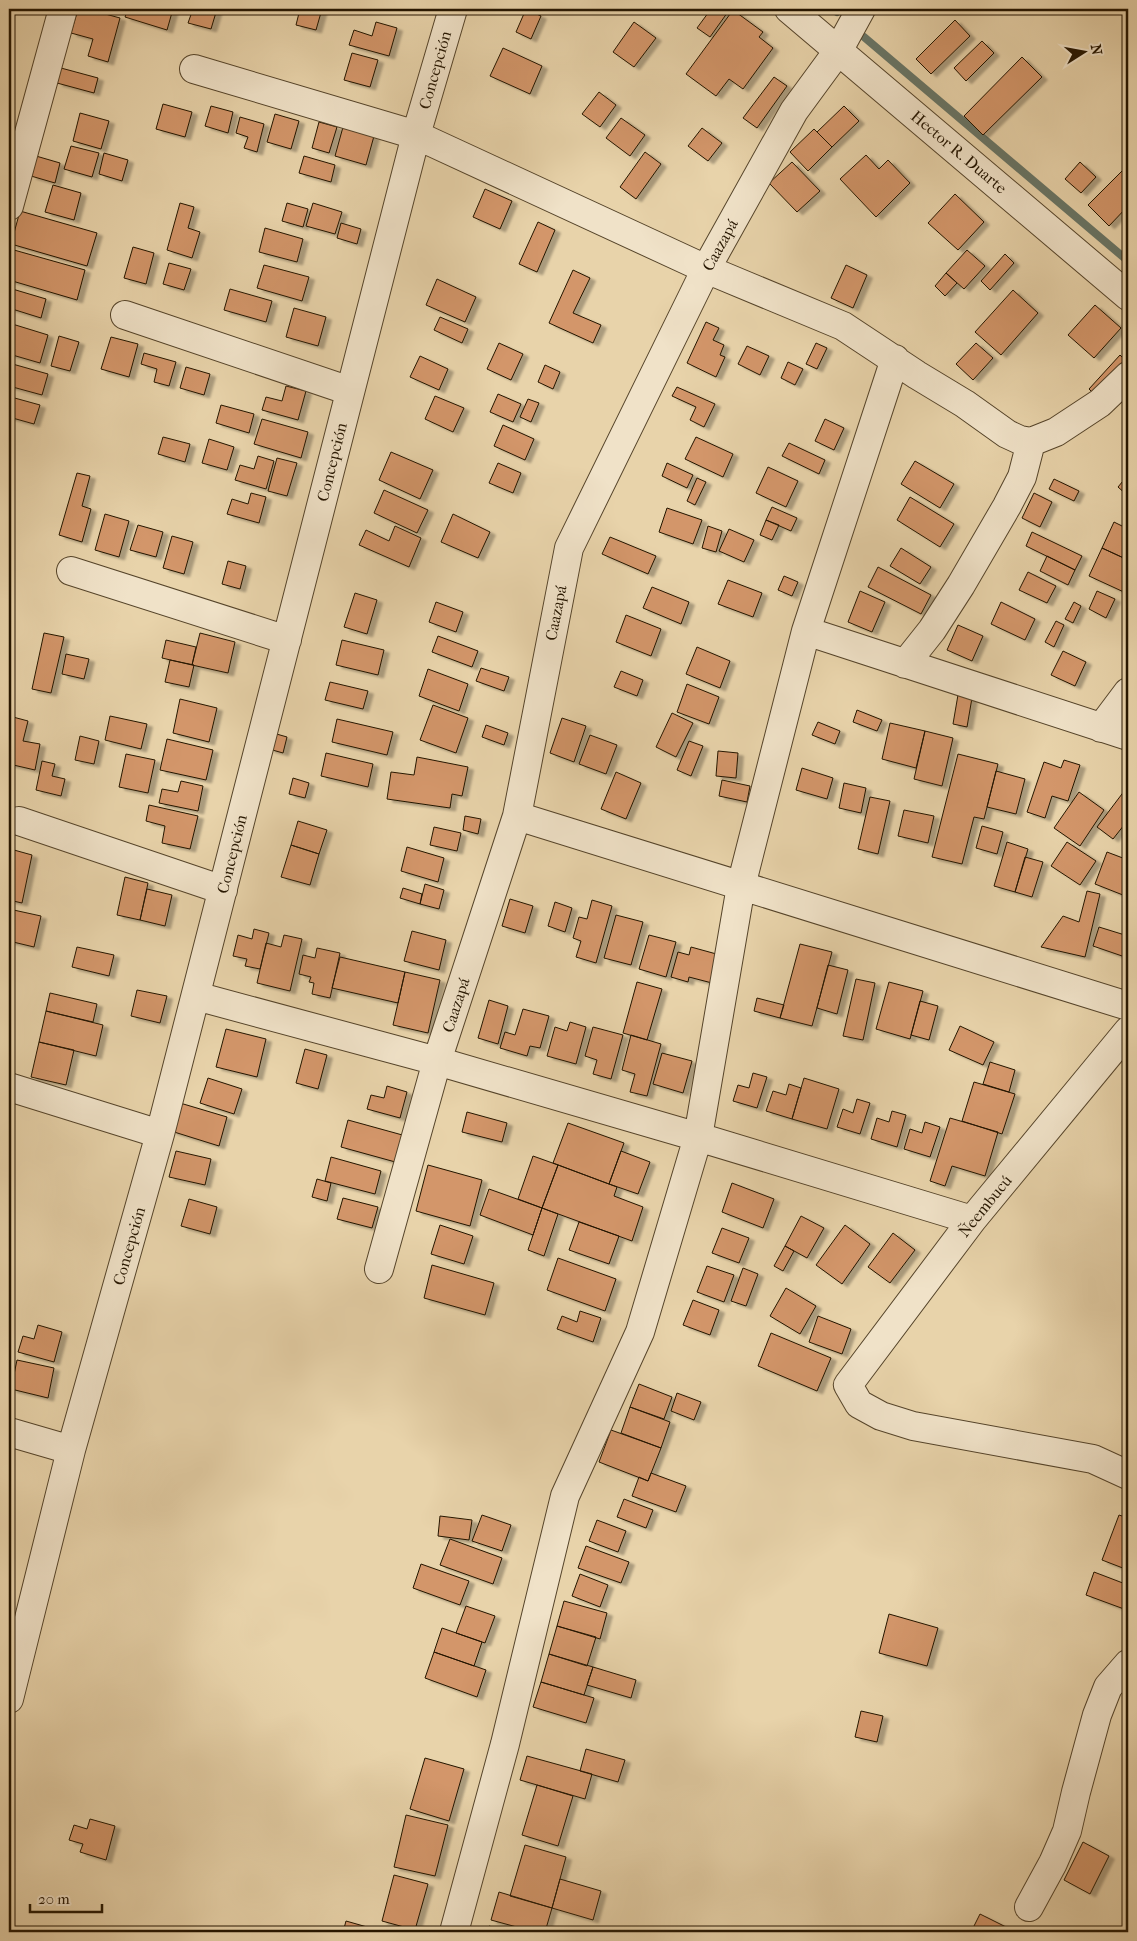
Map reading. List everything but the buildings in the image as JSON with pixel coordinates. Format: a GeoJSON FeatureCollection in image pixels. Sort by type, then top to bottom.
{"type":"FeatureCollection","features":[{"type":"Feature","properties":{"kind":"street"},"geometry":{"type":"LineString","coordinates":[[9,206],[63,9]]}},
{"type":"Feature","properties":{"kind":"street","name":"Concepción"},"geometry":{"type":"LineString","coordinates":[[9,1699],[71,1450],[160,1134],[196,996],[416,135],[453,9]]}},
{"type":"Feature","properties":{"kind":"street","name":"Hector R. Duarte"},"geometry":{"type":"LineString","coordinates":[[789,9],[1128,296]]}},
{"type":"Feature","properties":{"kind":"street","name":"Caazapá"},"geometry":{"type":"LineString","coordinates":[[379,1269],[437,1062],[517,816],[569,548],[706,269],[794,111],[838,51],[861,9]]}},
{"type":"Feature","properties":{"kind":"street"},"geometry":{"type":"LineString","coordinates":[[194,69],[416,135],[706,269],[843,326],[965,404],[1007,434],[1020,440],[1030,442],[1056,432],[1100,403],[1128,376]]}},
{"type":"Feature","properties":{"kind":"street"},"geometry":{"type":"LineString","coordinates":[[125,315],[350,391]]}},
{"type":"Feature","properties":{"kind":"street"},"geometry":{"type":"LineString","coordinates":[[454,1932],[504,1744],[565,1496],[640,1332],[698,1137],[741,886],[806,631],[895,359]]}},
{"type":"Feature","properties":{"kind":"street"},"geometry":{"type":"LineString","coordinates":[[905,664],[932,630],[961,585],[1007,506],[1022,477],[1030,442]]}},
{"type":"Feature","properties":{"kind":"street"},"geometry":{"type":"LineString","coordinates":[[71,571],[287,640]]}},
{"type":"Feature","properties":{"kind":"street"},"geometry":{"type":"LineString","coordinates":[[806,631],[1128,736]]}},
{"type":"Feature","properties":{"kind":"street"},"geometry":{"type":"LineString","coordinates":[[1101,728],[1128,692]]}},
{"type":"Feature","properties":{"kind":"street"},"geometry":{"type":"LineString","coordinates":[[517,816],[1128,1006]]}},
{"type":"Feature","properties":{"kind":"street"},"geometry":{"type":"LineString","coordinates":[[19,822],[223,890]]}},
{"type":"Feature","properties":{"kind":"street"},"geometry":{"type":"LineString","coordinates":[[196,996],[437,1062],[698,1137],[972,1220]]}},
{"type":"Feature","properties":{"kind":"street","name":"Ñeembucú"},"geometry":{"type":"LineString","coordinates":[[1128,1031],[972,1220],[848,1385],[859,1404],[882,1416],[913,1426],[1093,1459],[1128,1475]]}},
{"type":"Feature","properties":{"kind":"street"},"geometry":{"type":"LineString","coordinates":[[9,1087],[160,1134]]}},
{"type":"Feature","properties":{"kind":"street"},"geometry":{"type":"LineString","coordinates":[[9,1432],[71,1450]]}},
{"type":"Feature","properties":{"kind":"street"},"geometry":{"type":"LineString","coordinates":[[1029,1906],[1053,1863],[1067,1831],[1093,1732],[1108,1687],[1128,1664]]}},
{"type":"Feature","properties":{"kind":"waterway"},"geometry":{"type":"LineString","coordinates":[[833,9],[837,12]]}},
{"type":"Feature","properties":{"kind":"waterway"},"geometry":{"type":"LineString","coordinates":[[864,37],[1128,261]]}}]}
